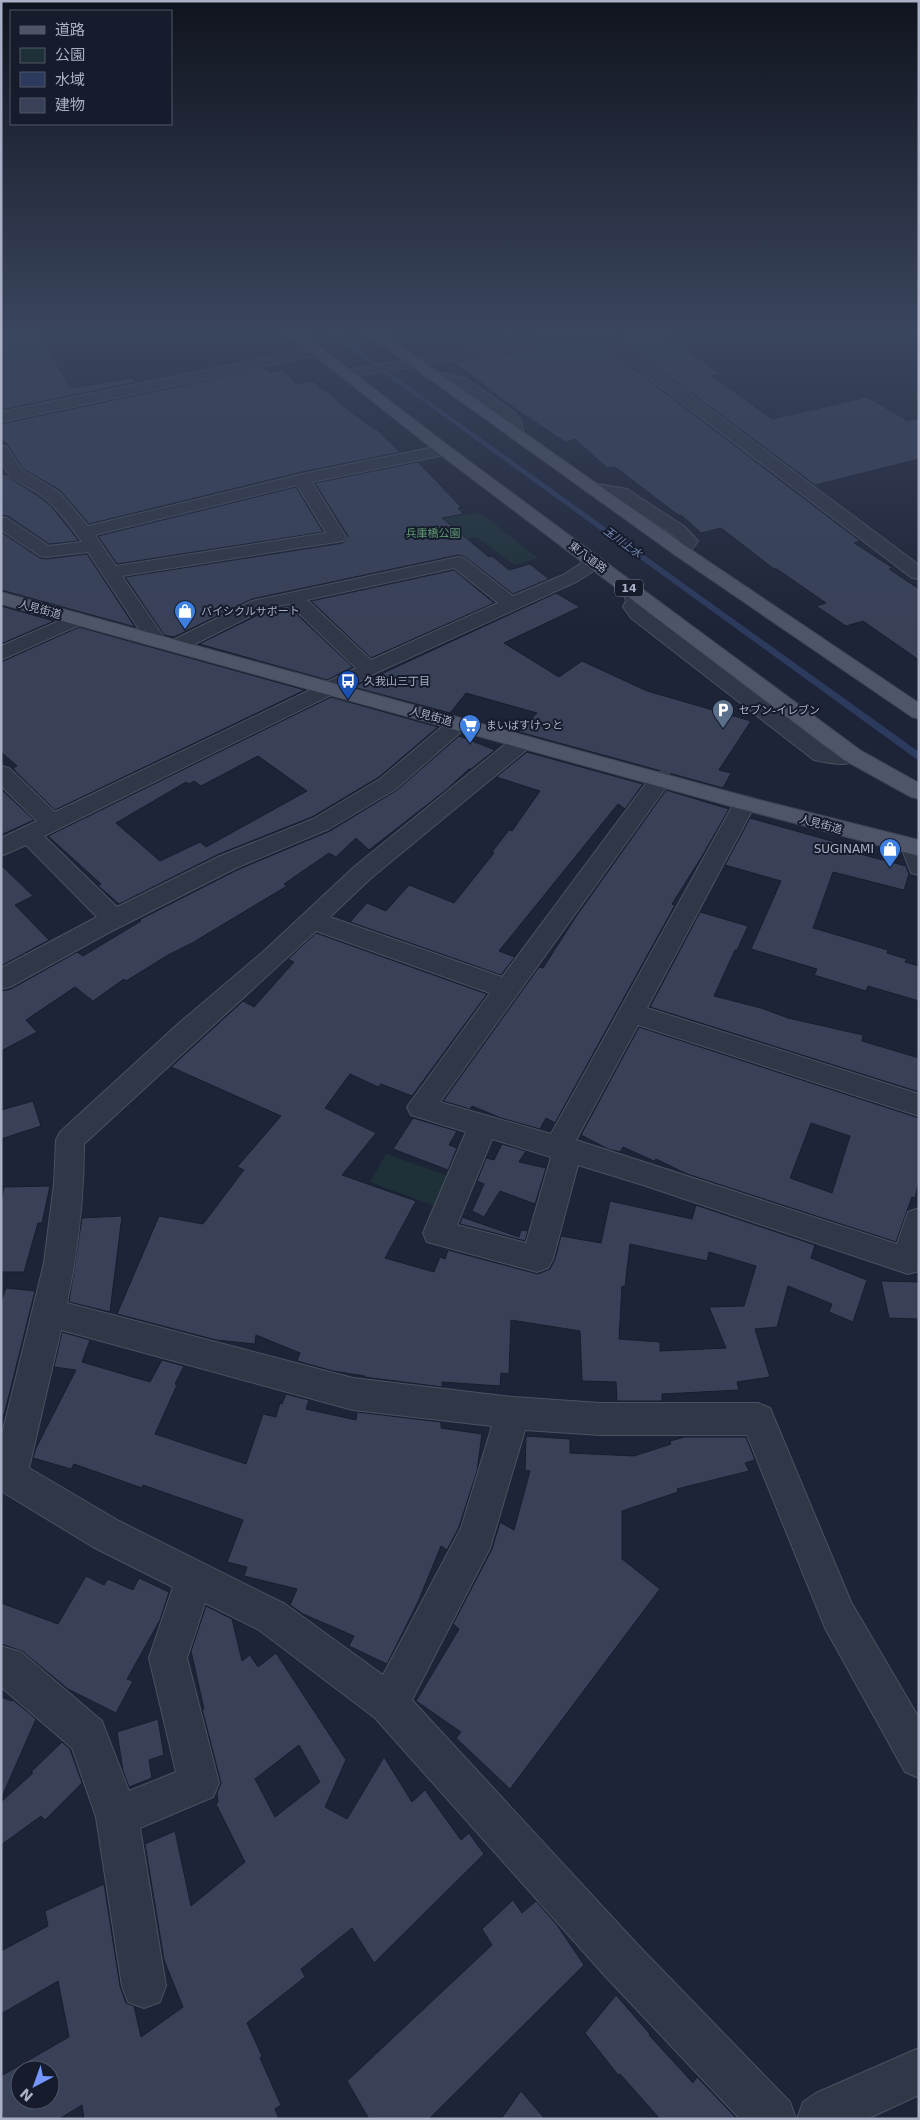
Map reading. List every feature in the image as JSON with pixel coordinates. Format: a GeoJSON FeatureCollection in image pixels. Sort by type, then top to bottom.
{"type":"FeatureCollection","features":[{"type":"Feature","properties":{"kind":"main road","name":"東八道路"},"geometry":{"type":"LineString","coordinates":[[416,428],[631,590]]}},
{"type":"Feature","properties":{"kind":"main road"},"geometry":{"type":"LineString","coordinates":[[506,428],[681,551],[919,713]]}},
{"type":"Feature","properties":{"kind":"main road","name":"人見街道"},"geometry":{"type":"LineString","coordinates":[[1,598],[661,779],[917,854]]}},
{"type":"Feature","properties":{"kind":"main road"},"geometry":{"type":"LineString","coordinates":[[852,754],[919,792]]}},
{"type":"Feature","properties":{"kind":"street"},"geometry":{"type":"LineString","coordinates":[[726,428],[783,473],[919,574]]}},
{"type":"Feature","properties":{"kind":"street"},"geometry":{"type":"LineString","coordinates":[[1,522],[46,552],[302,479],[444,450]]}},
{"type":"Feature","properties":{"kind":"street"},"geometry":{"type":"LineString","coordinates":[[2,454],[16,473],[53,496],[89,539],[155,639]]}},
{"type":"Feature","properties":{"kind":"street"},"geometry":{"type":"LineString","coordinates":[[111,572],[337,537],[302,479]]}},
{"type":"Feature","properties":{"kind":"street"},"geometry":{"type":"LineString","coordinates":[[178,645],[259,605],[458,562],[512,605]]}},
{"type":"Feature","properties":{"kind":"street"},"geometry":{"type":"LineString","coordinates":[[1,848],[369,669],[512,605],[595,562]]}},
{"type":"Feature","properties":{"kind":"street"},"geometry":{"type":"LineString","coordinates":[[631,590],[635,601],[633,607],[638,614],[773,719],[822,755],[842,758],[852,754]]}},
{"type":"Feature","properties":{"kind":"street"},"geometry":{"type":"LineString","coordinates":[[293,598],[369,669]]}},
{"type":"Feature","properties":{"kind":"street"},"geometry":{"type":"LineString","coordinates":[[1,654],[77,618]]}},
{"type":"Feature","properties":{"kind":"street"},"geometry":{"type":"LineString","coordinates":[[1,980],[114,919],[228,862],[321,824],[388,784],[459,724]]}},
{"type":"Feature","properties":{"kind":"street"},"geometry":{"type":"LineString","coordinates":[[522,742],[362,873],[70,1140],[69,1184],[60,1263],[49,1312],[5,1474],[106,1534],[272,1617],[389,1704],[621,1960],[773,2119]]}},
{"type":"Feature","properties":{"kind":"street"},"geometry":{"type":"LineString","coordinates":[[1,773],[54,823]]}},
{"type":"Feature","properties":{"kind":"street"},"geometry":{"type":"LineString","coordinates":[[661,779],[421,1107],[563,1148],[908,1261],[919,1221]]}},
{"type":"Feature","properties":{"kind":"street"},"geometry":{"type":"LineString","coordinates":[[483,1126],[438,1233],[537,1259],[563,1148],[632,1013],[745,803]]}},
{"type":"Feature","properties":{"kind":"street"},"geometry":{"type":"LineString","coordinates":[[29,835],[114,919]]}},
{"type":"Feature","properties":{"kind":"street"},"geometry":{"type":"LineString","coordinates":[[312,920],[508,990]]}},
{"type":"Feature","properties":{"kind":"street"},"geometry":{"type":"LineString","coordinates":[[632,1013],[919,1105]]}},
{"type":"Feature","properties":{"kind":"street"},"geometry":{"type":"LineString","coordinates":[[49,1312],[353,1394],[513,1413],[600,1419],[758,1419],[838,1615],[919,1758]]}},
{"type":"Feature","properties":{"kind":"street"},"geometry":{"type":"LineString","coordinates":[[389,1704],[477,1535],[513,1413]]}},
{"type":"Feature","properties":{"kind":"street"},"geometry":{"type":"LineString","coordinates":[[117,1817],[199,1783],[168,1658],[195,1577]]}},
{"type":"Feature","properties":{"kind":"street"},"geometry":{"type":"LineString","coordinates":[[1,1665],[7,1666],[88,1736],[117,1817],[144,1986]]}},
{"type":"Feature","properties":{"kind":"street"},"geometry":{"type":"LineString","coordinates":[[820,2119],[833,2110],[919,2071]]}},
{"type":"Feature","properties":{"kind":"green space","name":"兵庫橋公園"},"geometry":{"type":"Polygon","coordinates":[[[479,512],[538,558],[514,565],[476,537],[407,551],[391,528],[479,512]]]}},
{"type":"Feature","properties":{"kind":"green space"},"geometry":{"type":"Polygon","coordinates":[[[386,1154],[451,1177],[435,1206],[370,1182],[386,1154]]]}},
{"type":"Feature","properties":{"kind":"water","name":"玉川上水"},"geometry":{"type":"Polygon","coordinates":[[[459,428],[467,428],[919,752],[919,761],[459,428]]]}},
{"type":"Feature","properties":{"kind":"building"},"geometry":{"type":"Polygon","coordinates":[[[1,428],[373,428],[399,451],[407,451],[302,472],[89,524],[60,490],[23,469],[9,446],[1,439],[1,428]]]}},
{"type":"Feature","properties":{"kind":"building"},"geometry":{"type":"Polygon","coordinates":[[[544,428],[711,428],[860,541],[854,543],[893,568],[889,569],[919,589],[919,660],[863,621],[846,626],[816,606],[826,603],[777,569],[774,569],[721,528],[701,533],[681,515],[678,515],[615,467],[607,468],[575,439],[565,442],[544,428]]]}},
{"type":"Feature","properties":{"kind":"building"},"geometry":{"type":"Polygon","coordinates":[[[738,428],[919,428],[919,459],[815,485],[738,428]]]}},
{"type":"Feature","properties":{"kind":"building"},"geometry":{"type":"Polygon","coordinates":[[[418,462],[461,507],[458,508],[463,514],[442,518],[489,557],[492,556],[509,570],[530,564],[549,579],[513,594],[465,557],[458,555],[252,599],[174,637],[164,635],[125,577],[343,543],[348,536],[315,483],[418,462]]]}},
{"type":"Feature","properties":{"kind":"building"},"geometry":{"type":"Polygon","coordinates":[[[6,474],[51,506],[79,541],[49,544],[8,516],[1,515],[1,475],[6,474]]]}},
{"type":"Feature","properties":{"kind":"building"},"geometry":{"type":"Polygon","coordinates":[[[296,487],[323,532],[117,564],[98,536],[296,487]]]}},
{"type":"Feature","properties":{"kind":"building"},"geometry":{"type":"Polygon","coordinates":[[[1,532],[40,558],[46,559],[87,554],[135,627],[1,590],[1,532]]]}},
{"type":"Feature","properties":{"kind":"building"},"geometry":{"type":"Polygon","coordinates":[[[454,570],[494,603],[371,658],[311,601],[454,570]]]}},
{"type":"Feature","properties":{"kind":"building"},"geometry":{"type":"Polygon","coordinates":[[[556,593],[580,607],[504,643],[559,677],[582,661],[647,691],[751,721],[719,770],[731,773],[723,788],[519,732],[537,713],[466,693],[450,713],[353,687],[556,593]]]}},
{"type":"Feature","properties":{"kind":"building"},"geometry":{"type":"Polygon","coordinates":[[[1,606],[54,621],[1,644],[1,606]]]}},
{"type":"Feature","properties":{"kind":"building"},"geometry":{"type":"Polygon","coordinates":[[[288,606],[353,667],[327,680],[199,644],[266,611],[288,606]]]}},
{"type":"Feature","properties":{"kind":"building"},"geometry":{"type":"Polygon","coordinates":[[[79,627],[305,690],[55,810],[17,773],[13,768],[17,766],[1,752],[1,662],[79,627]]]}},
{"type":"Feature","properties":{"kind":"building"},"geometry":{"type":"Polygon","coordinates":[[[331,697],[438,727],[379,777],[312,817],[219,854],[119,904],[98,886],[101,884],[48,836],[331,697]],[[258,756],[201,786],[194,781],[189,784],[186,782],[116,823],[160,861],[200,842],[206,847],[307,791],[258,756]]]}},
{"type":"Feature","properties":{"kind":"building"},"geometry":{"type":"Polygon","coordinates":[[[459,736],[495,750],[369,850],[356,838],[336,857],[329,853],[284,884],[287,886],[126,981],[124,979],[93,1001],[75,987],[26,1020],[37,1032],[1,1051],[1,991],[11,989],[77,952],[83,956],[141,921],[139,920],[237,870],[330,831],[397,790],[459,736]]]}},
{"type":"Feature","properties":{"kind":"building"},"geometry":{"type":"Polygon","coordinates":[[[527,752],[643,784],[625,809],[618,804],[499,951],[515,957],[501,975],[350,922],[367,903],[386,911],[409,885],[454,903],[494,853],[492,852],[509,830],[512,831],[540,791],[496,777],[527,752]]]}},
{"type":"Feature","properties":{"kind":"building"},"geometry":{"type":"Polygon","coordinates":[[[1,789],[34,820],[1,835],[1,789]]]}},
{"type":"Feature","properties":{"kind":"building"},"geometry":{"type":"Polygon","coordinates":[[[666,790],[729,809],[672,904],[675,905],[555,1123],[546,1118],[540,1129],[501,1118],[472,1106],[470,1109],[443,1101],[539,967],[543,968],[575,918],[666,790]]]}},
{"type":"Feature","properties":{"kind":"building"},"geometry":{"type":"Polygon","coordinates":[[[750,818],[835,842],[833,847],[906,866],[909,874],[904,890],[833,872],[813,928],[888,950],[887,953],[907,959],[905,962],[919,966],[919,1001],[868,986],[866,991],[814,975],[817,969],[751,949],[781,881],[725,865],[750,818]]]}},
{"type":"Feature","properties":{"kind":"building"},"geometry":{"type":"Polygon","coordinates":[[[1,865],[33,896],[15,905],[49,940],[1,966],[1,865]]]}},
{"type":"Feature","properties":{"kind":"building"},"geometry":{"type":"Polygon","coordinates":[[[700,912],[748,926],[714,996],[761,1008],[788,1018],[863,1035],[862,1041],[919,1058],[919,1092],[650,1007],[700,912]]]}},
{"type":"Feature","properties":{"kind":"building"},"geometry":{"type":"Polygon","coordinates":[[[316,933],[487,994],[412,1096],[381,1084],[378,1087],[350,1074],[325,1108],[376,1133],[342,1175],[416,1201],[385,1258],[434,1272],[440,1257],[445,1259],[448,1250],[538,1274],[550,1269],[555,1259],[561,1236],[601,1243],[610,1201],[692,1219],[696,1205],[815,1245],[811,1258],[867,1280],[853,1322],[829,1312],[832,1304],[788,1286],[777,1327],[755,1329],[770,1377],[737,1382],[739,1390],[662,1394],[662,1401],[617,1401],[616,1382],[582,1381],[580,1331],[511,1320],[509,1374],[501,1373],[500,1386],[442,1382],[442,1387],[364,1377],[297,1361],[300,1353],[256,1335],[255,1344],[216,1340],[117,1314],[159,1216],[203,1224],[244,1170],[237,1167],[281,1116],[171,1067],[243,1001],[254,1007],[294,962],[288,959],[316,933]],[[630,1244],[625,1287],[622,1286],[619,1339],[660,1342],[660,1351],[726,1348],[709,1307],[744,1306],[756,1266],[709,1252],[707,1261],[630,1244]]]}},
{"type":"Feature","properties":{"kind":"building"},"geometry":{"type":"Polygon","coordinates":[[[639,1027],[919,1118],[919,1181],[915,1198],[912,1197],[896,1242],[687,1174],[656,1159],[654,1161],[623,1147],[620,1152],[608,1149],[581,1135],[639,1027]],[[811,1123],[790,1178],[832,1193],[850,1136],[811,1123]]]}},
{"type":"Feature","properties":{"kind":"building"},"geometry":{"type":"Polygon","coordinates":[[[33,1101],[41,1126],[1,1139],[1,1110],[33,1101]]]}},
{"type":"Feature","properties":{"kind":"building"},"geometry":{"type":"Polygon","coordinates":[[[413,1118],[457,1131],[449,1145],[457,1148],[448,1170],[393,1149],[413,1118]]]}},
{"type":"Feature","properties":{"kind":"building"},"geometry":{"type":"Polygon","coordinates":[[[502,1144],[526,1151],[519,1162],[546,1168],[535,1204],[500,1191],[484,1217],[472,1211],[484,1184],[477,1181],[486,1158],[494,1160],[502,1144]]]}},
{"type":"Feature","properties":{"kind":"building"},"geometry":{"type":"Polygon","coordinates":[[[50,1186],[42,1223],[38,1223],[24,1272],[1,1272],[1,1201],[4,1187],[50,1186]]]}},
{"type":"Feature","properties":{"kind":"building"},"geometry":{"type":"Polygon","coordinates":[[[122,1216],[110,1312],[69,1302],[82,1218],[122,1216]]]}},
{"type":"Feature","properties":{"kind":"building"},"geometry":{"type":"Polygon","coordinates":[[[462,1217],[519,1237],[521,1230],[528,1231],[525,1241],[460,1224],[462,1217]]]}},
{"type":"Feature","properties":{"kind":"building"},"geometry":{"type":"Polygon","coordinates":[[[881,1281],[919,1282],[919,1319],[889,1318],[881,1281]]]}},
{"type":"Feature","properties":{"kind":"building"},"geometry":{"type":"Polygon","coordinates":[[[6,1288],[35,1291],[4,1415],[1,1415],[1,1302],[6,1288]]]}},
{"type":"Feature","properties":{"kind":"building"},"geometry":{"type":"Polygon","coordinates":[[[62,1332],[90,1340],[82,1362],[150,1382],[162,1360],[184,1366],[155,1434],[246,1464],[263,1414],[276,1417],[280,1403],[282,1404],[286,1394],[309,1400],[306,1409],[356,1420],[357,1412],[441,1422],[441,1428],[482,1434],[477,1471],[459,1527],[447,1550],[441,1546],[418,1602],[387,1664],[349,1646],[354,1636],[303,1614],[290,1605],[297,1589],[244,1576],[247,1567],[227,1562],[243,1520],[143,1485],[142,1488],[74,1464],[71,1469],[33,1458],[36,1448],[76,1370],[54,1367],[62,1332]]]}},
{"type":"Feature","properties":{"kind":"building"},"geometry":{"type":"Polygon","coordinates":[[[526,1436],[570,1439],[570,1453],[634,1456],[671,1444],[670,1441],[685,1437],[746,1437],[755,1460],[745,1463],[749,1471],[677,1489],[678,1492],[622,1511],[622,1559],[660,1589],[510,1789],[456,1738],[461,1732],[416,1701],[459,1629],[453,1624],[492,1549],[500,1522],[514,1530],[530,1471],[525,1470],[526,1436]]]}},
{"type":"Feature","properties":{"kind":"building"},"geometry":{"type":"Polygon","coordinates":[[[86,1576],[104,1585],[108,1579],[133,1590],[139,1578],[169,1592],[160,1620],[127,1679],[133,1681],[116,1713],[68,1689],[22,1651],[1,1644],[1,1603],[58,1624],[86,1576]]]}},
{"type":"Feature","properties":{"kind":"building"},"geometry":{"type":"Polygon","coordinates":[[[206,1606],[232,1619],[242,1661],[250,1655],[258,1667],[276,1653],[346,1760],[325,1807],[347,1819],[384,1757],[412,1802],[425,1790],[461,1840],[469,1833],[484,1854],[374,1963],[352,1928],[301,1969],[305,1977],[247,2023],[281,2105],[275,2109],[279,2119],[84,2119],[82,2105],[59,2119],[3,2119],[1,2109],[1,2076],[10,2071],[10,2110],[60,2110],[60,2060],[29,2060],[69,2037],[58,1981],[1,2014],[1,1951],[48,1926],[45,1911],[104,1884],[120,1986],[126,2003],[134,2006],[141,2037],[183,2007],[164,1960],[145,1844],[175,1831],[191,1906],[245,1862],[216,1804],[218,1802],[217,1793],[221,1783],[202,1709],[204,1709],[191,1651],[206,1606]],[[299,1745],[255,1779],[275,1817],[320,1782],[299,1745]]]}},
{"type":"Feature","properties":{"kind":"building"},"geometry":{"type":"Polygon","coordinates":[[[1,1697],[13,1700],[36,1719],[1,1799],[1,1697]]]}},
{"type":"Feature","properties":{"kind":"building"},"geometry":{"type":"Polygon","coordinates":[[[158,1719],[164,1755],[149,1760],[152,1778],[129,1787],[123,1771],[117,1732],[158,1719]]]}},
{"type":"Feature","properties":{"kind":"building"},"geometry":{"type":"Polygon","coordinates":[[[62,1742],[70,1749],[82,1783],[45,1820],[41,1816],[1,1845],[1,1802],[33,1773],[31,1772],[62,1742]]]}},
{"type":"Feature","properties":{"kind":"building"},"geometry":{"type":"Polygon","coordinates":[[[513,1900],[522,1913],[536,1901],[557,1925],[584,1965],[429,2119],[369,2119],[347,2081],[492,1945],[482,1929],[513,1900]]]}},
{"type":"Feature","properties":{"kind":"building"},"geometry":{"type":"Polygon","coordinates":[[[616,1995],[649,2035],[693,2083],[697,2077],[737,2119],[660,2119],[620,2074],[618,2075],[585,2033],[616,1995]]]}},
{"type":"Feature","properties":{"kind":"building"},"geometry":{"type":"Polygon","coordinates":[[[521,2091],[545,2119],[501,2119],[521,2091]]]}},
{"type":"Feature","properties":{"kind":"place","name":"バイシクルサポート"},"geometry":{"type":"Point","coordinates":[185,630]}},
{"type":"Feature","properties":{"kind":"place","name":"久我山三丁目"},"geometry":{"type":"Point","coordinates":[348,700]}},
{"type":"Feature","properties":{"kind":"place","name":"セブン-イレブン"},"geometry":{"type":"Point","coordinates":[723,729]}},
{"type":"Feature","properties":{"kind":"place","name":"まいばすけっと"},"geometry":{"type":"Point","coordinates":[470,744]}},
{"type":"Feature","properties":{"kind":"place","name":"SUGINAMI"},"geometry":{"type":"Point","coordinates":[890,868]}}]}
